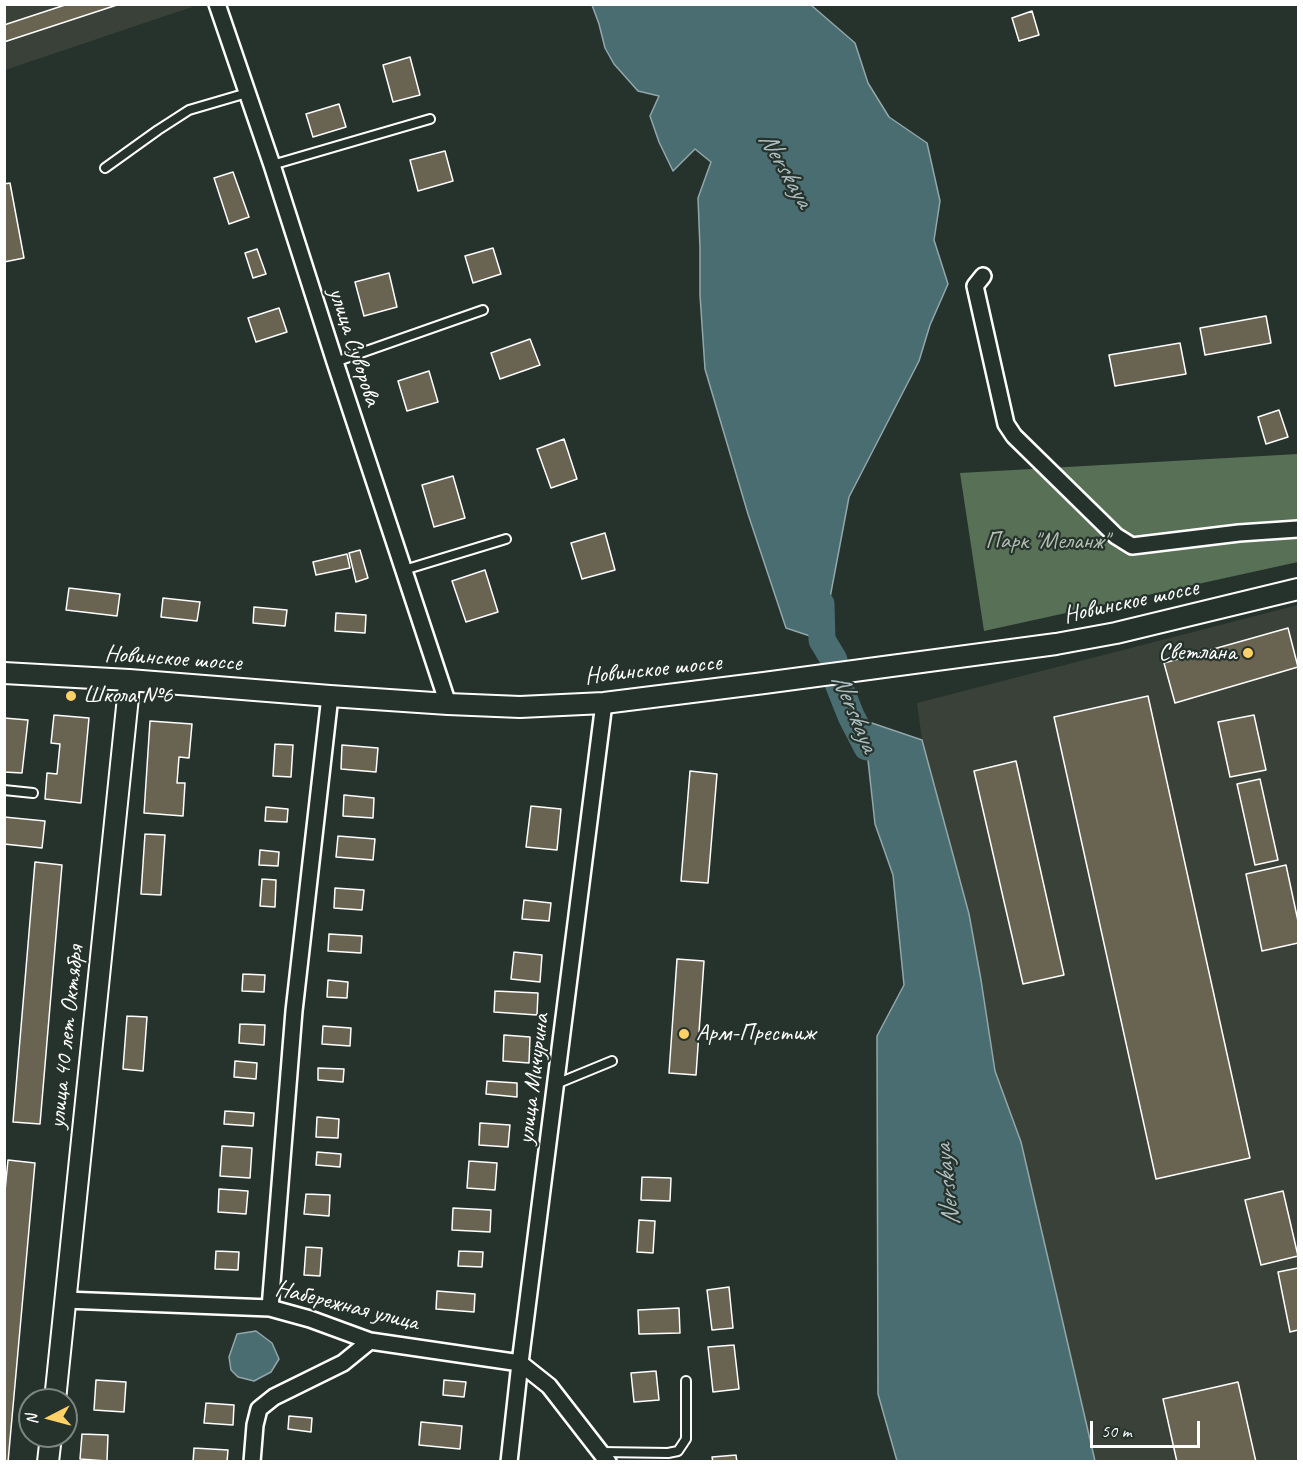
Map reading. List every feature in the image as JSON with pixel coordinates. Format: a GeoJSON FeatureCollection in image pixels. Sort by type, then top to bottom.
{"type":"FeatureCollection","features":[{"type":"Feature","properties":{"kind":"street","name":"улица Суворова"},"geometry":{"type":"LineString","coordinates":[[217,4],[448,704]]}},
{"type":"Feature","properties":{"kind":"street"},"geometry":{"type":"LineString","coordinates":[[983,276],[975,286],[1006,424],[1014,436],[1116,536],[1132,546],[1299,529]]}},
{"type":"Feature","properties":{"kind":"street","name":"Новинское шоссе"},"geometry":{"type":"LineString","coordinates":[[4,673],[448,704],[520,707],[604,703],[1056,644],[1116,633],[1299,590]]}},
{"type":"Feature","properties":{"kind":"street","name":"улица 40 лет Октября"},"geometry":{"type":"LineString","coordinates":[[56,1388],[129,680]]}},
{"type":"Feature","properties":{"kind":"street"},"geometry":{"type":"LineString","coordinates":[[270,1308],[294,1011],[330,696]]}},
{"type":"Feature","properties":{"kind":"street","name":"улица Мичурина"},"geometry":{"type":"LineString","coordinates":[[509,1461],[519,1363],[604,703]]}},
{"type":"Feature","properties":{"kind":"street","name":"Набережная улица"},"geometry":{"type":"LineString","coordinates":[[65,1300],[270,1308],[310,1319],[370,1341],[519,1363],[549,1386],[605,1457]]}},
{"type":"Feature","properties":{"kind":"street"},"geometry":{"type":"LineString","coordinates":[[252,1461],[255,1425],[259,1409],[274,1397],[343,1363],[370,1341]]}},
{"type":"Feature","properties":{"kind":"lane"},"geometry":{"type":"LineString","coordinates":[[105,168],[189,110],[248,93]]}},
{"type":"Feature","properties":{"kind":"lane"},"geometry":{"type":"LineString","coordinates":[[272,165],[430,119]]}},
{"type":"Feature","properties":{"kind":"lane"},"geometry":{"type":"LineString","coordinates":[[335,362],[483,310]]}},
{"type":"Feature","properties":{"kind":"lane"},"geometry":{"type":"LineString","coordinates":[[404,570],[506,539]]}},
{"type":"Feature","properties":{"kind":"lane"},"geometry":{"type":"LineString","coordinates":[[4,790],[33,793]]}},
{"type":"Feature","properties":{"kind":"lane"},"geometry":{"type":"LineString","coordinates":[[556,1084],[612,1061]]}},
{"type":"Feature","properties":{"kind":"lane"},"geometry":{"type":"LineString","coordinates":[[605,1457],[678,1451],[686,1439],[686,1381]]}},
{"type":"Feature","properties":{"kind":"shaded area"},"geometry":{"type":"Polygon","coordinates":[[[191,4],[192,7],[5,70],[4,5],[191,4]]]}},
{"type":"Feature","properties":{"kind":"shaded area"},"geometry":{"type":"Polygon","coordinates":[[[1298,605],[1298,1461],[1095,1461],[1021,1142],[995,1071],[969,914],[922,740],[917,703],[1298,605]]]}},
{"type":"Feature","properties":{"kind":"green space","name":"Парк \"Меланж\""},"geometry":{"type":"Polygon","coordinates":[[[1298,454],[1298,562],[984,631],[960,473],[1298,454]]]}},
{"type":"Feature","properties":{"kind":"water"},"geometry":{"type":"Polygon","coordinates":[[[592,5],[811,5],[855,43],[868,83],[889,117],[927,143],[940,201],[934,240],[948,284],[930,325],[919,361],[849,497],[822,640],[786,628],[748,514],[705,369],[700,295],[698,198],[711,162],[695,149],[673,171],[650,116],[659,96],[638,91],[614,64],[605,48],[592,5]]]}},
{"type":"Feature","properties":{"kind":"water"},"geometry":{"type":"Polygon","coordinates":[[[851,716],[922,740],[969,914],[995,1071],[1021,1142],[1095,1461],[897,1461],[878,1394],[877,1036],[904,985],[893,875],[875,824],[867,751],[851,716]]]}},
{"type":"Feature","properties":{"kind":"water"},"geometry":{"type":"Polygon","coordinates":[[[256,1331],[272,1343],[279,1359],[271,1372],[254,1381],[238,1377],[231,1370],[229,1357],[237,1334],[256,1331]]]}},
{"type":"Feature","properties":{"kind":"building"},"geometry":{"type":"Polygon","coordinates":[[[68,4],[120,4],[4,42],[4,25],[68,4]]]}},
{"type":"Feature","properties":{"kind":"building"},"geometry":{"type":"Polygon","coordinates":[[[1032,11],[1039,35],[1019,41],[1012,18],[1032,11]]]}},
{"type":"Feature","properties":{"kind":"building"},"geometry":{"type":"Polygon","coordinates":[[[410,57],[420,95],[393,102],[383,65],[410,57]]]}},
{"type":"Feature","properties":{"kind":"building"},"geometry":{"type":"Polygon","coordinates":[[[339,104],[346,127],[313,137],[306,114],[339,104]]]}},
{"type":"Feature","properties":{"kind":"building"},"geometry":{"type":"Polygon","coordinates":[[[445,151],[453,181],[418,191],[410,160],[445,151]]]}},
{"type":"Feature","properties":{"kind":"building"},"geometry":{"type":"Polygon","coordinates":[[[233,172],[249,217],[229,224],[214,178],[233,172]]]}},
{"type":"Feature","properties":{"kind":"building"},"geometry":{"type":"Polygon","coordinates":[[[10,183],[24,258],[4,262],[4,184],[10,183]]]}},
{"type":"Feature","properties":{"kind":"building"},"geometry":{"type":"Polygon","coordinates":[[[493,248],[501,274],[473,283],[465,256],[493,248]]]}},
{"type":"Feature","properties":{"kind":"building"},"geometry":{"type":"Polygon","coordinates":[[[257,249],[266,274],[253,278],[245,253],[257,249]]]}},
{"type":"Feature","properties":{"kind":"building"},"geometry":{"type":"Polygon","coordinates":[[[389,273],[397,307],[364,316],[355,282],[389,273]]]}},
{"type":"Feature","properties":{"kind":"building"},"geometry":{"type":"Polygon","coordinates":[[[279,308],[287,332],[256,342],[248,318],[279,308]]]}},
{"type":"Feature","properties":{"kind":"building"},"geometry":{"type":"Polygon","coordinates":[[[1266,316],[1271,343],[1205,355],[1200,328],[1266,316]]]}},
{"type":"Feature","properties":{"kind":"building"},"geometry":{"type":"Polygon","coordinates":[[[530,339],[540,365],[500,379],[491,353],[530,339]]]}},
{"type":"Feature","properties":{"kind":"building"},"geometry":{"type":"Polygon","coordinates":[[[1180,343],[1186,374],[1115,386],[1109,355],[1180,343]]]}},
{"type":"Feature","properties":{"kind":"building"},"geometry":{"type":"Polygon","coordinates":[[[429,371],[438,402],[407,411],[398,381],[429,371]]]}},
{"type":"Feature","properties":{"kind":"building"},"geometry":{"type":"Polygon","coordinates":[[[1279,410],[1288,437],[1266,444],[1258,417],[1279,410]]]}},
{"type":"Feature","properties":{"kind":"building"},"geometry":{"type":"Polygon","coordinates":[[[564,439],[577,479],[551,488],[537,449],[564,439]]]}},
{"type":"Feature","properties":{"kind":"building"},"geometry":{"type":"Polygon","coordinates":[[[453,476],[465,518],[434,527],[422,485],[453,476]]]}},
{"type":"Feature","properties":{"kind":"building"},"geometry":{"type":"Polygon","coordinates":[[[605,533],[615,570],[582,579],[571,543],[605,533]]]}},
{"type":"Feature","properties":{"kind":"building"},"geometry":{"type":"Polygon","coordinates":[[[360,550],[368,578],[356,582],[349,553],[360,550]]]}},
{"type":"Feature","properties":{"kind":"building"},"geometry":{"type":"Polygon","coordinates":[[[347,554],[350,568],[316,575],[313,562],[347,554]]]}},
{"type":"Feature","properties":{"kind":"building"},"geometry":{"type":"Polygon","coordinates":[[[485,570],[498,612],[466,622],[452,581],[485,570]]]}},
{"type":"Feature","properties":{"kind":"building"},"geometry":{"type":"Polygon","coordinates":[[[69,588],[120,594],[117,616],[66,610],[69,588]]]}},
{"type":"Feature","properties":{"kind":"building"},"geometry":{"type":"Polygon","coordinates":[[[163,598],[200,602],[197,621],[161,617],[163,598]]]}},
{"type":"Feature","properties":{"kind":"building"},"geometry":{"type":"Polygon","coordinates":[[[254,607],[287,610],[285,626],[253,623],[254,607]]]}},
{"type":"Feature","properties":{"kind":"building"},"geometry":{"type":"Polygon","coordinates":[[[336,613],[366,615],[365,633],[335,631],[336,613]]]}},
{"type":"Feature","properties":{"kind":"building"},"geometry":{"type":"Polygon","coordinates":[[[1288,628],[1298,667],[1175,703],[1164,663],[1288,628]]]}},
{"type":"Feature","properties":{"kind":"building"},"geometry":{"type":"Polygon","coordinates":[[[1148,696],[1250,1158],[1156,1179],[1054,717],[1148,696]]]}},
{"type":"Feature","properties":{"kind":"building"},"geometry":{"type":"Polygon","coordinates":[[[54,715],[89,718],[81,803],[45,799],[47,773],[57,774],[60,744],[51,743],[54,715]]]}},
{"type":"Feature","properties":{"kind":"building"},"geometry":{"type":"Polygon","coordinates":[[[1254,715],[1266,770],[1230,777],[1218,722],[1254,715]]]}},
{"type":"Feature","properties":{"kind":"building"},"geometry":{"type":"Polygon","coordinates":[[[4,718],[28,720],[22,773],[4,772],[4,718]]]}},
{"type":"Feature","properties":{"kind":"building"},"geometry":{"type":"Polygon","coordinates":[[[150,721],[192,724],[189,758],[179,757],[177,783],[185,783],[183,816],[144,813],[150,721]]]}},
{"type":"Feature","properties":{"kind":"building"},"geometry":{"type":"Polygon","coordinates":[[[275,744],[293,745],[291,777],[273,776],[275,744]]]}},
{"type":"Feature","properties":{"kind":"building"},"geometry":{"type":"Polygon","coordinates":[[[342,745],[378,748],[376,772],[341,769],[342,745]]]}},
{"type":"Feature","properties":{"kind":"building"},"geometry":{"type":"Polygon","coordinates":[[[1016,761],[1064,975],[1023,984],[974,771],[1016,761]]]}},
{"type":"Feature","properties":{"kind":"building"},"geometry":{"type":"Polygon","coordinates":[[[690,771],[717,774],[708,883],[681,881],[690,771]]]}},
{"type":"Feature","properties":{"kind":"building"},"geometry":{"type":"Polygon","coordinates":[[[1260,779],[1278,860],[1255,865],[1237,784],[1260,779]]]}},
{"type":"Feature","properties":{"kind":"building"},"geometry":{"type":"Polygon","coordinates":[[[344,795],[374,798],[373,818],[343,816],[344,795]]]}},
{"type":"Feature","properties":{"kind":"building"},"geometry":{"type":"Polygon","coordinates":[[[531,806],[561,809],[557,850],[526,847],[531,806]]]}},
{"type":"Feature","properties":{"kind":"building"},"geometry":{"type":"Polygon","coordinates":[[[266,807],[288,809],[287,822],[265,821],[266,807]]]}},
{"type":"Feature","properties":{"kind":"building"},"geometry":{"type":"Polygon","coordinates":[[[4,817],[45,821],[42,848],[4,844],[4,817]]]}},
{"type":"Feature","properties":{"kind":"building"},"geometry":{"type":"Polygon","coordinates":[[[145,834],[165,835],[161,895],[141,894],[145,834]]]}},
{"type":"Feature","properties":{"kind":"building"},"geometry":{"type":"Polygon","coordinates":[[[338,836],[375,839],[373,860],[336,857],[338,836]]]}},
{"type":"Feature","properties":{"kind":"building"},"geometry":{"type":"Polygon","coordinates":[[[260,850],[279,852],[278,866],[259,865],[260,850]]]}},
{"type":"Feature","properties":{"kind":"building"},"geometry":{"type":"Polygon","coordinates":[[[35,862],[62,865],[40,1124],[13,1122],[35,862]]]}},
{"type":"Feature","properties":{"kind":"building"},"geometry":{"type":"Polygon","coordinates":[[[1286,865],[1298,921],[1298,943],[1262,951],[1246,874],[1286,865]]]}},
{"type":"Feature","properties":{"kind":"building"},"geometry":{"type":"Polygon","coordinates":[[[262,879],[276,880],[275,907],[260,906],[262,879]]]}},
{"type":"Feature","properties":{"kind":"building"},"geometry":{"type":"Polygon","coordinates":[[[335,888],[364,890],[362,910],[334,908],[335,888]]]}},
{"type":"Feature","properties":{"kind":"building"},"geometry":{"type":"Polygon","coordinates":[[[524,900],[551,903],[549,921],[522,919],[524,900]]]}},
{"type":"Feature","properties":{"kind":"building"},"geometry":{"type":"Polygon","coordinates":[[[329,934],[362,936],[361,953],[328,951],[329,934]]]}},
{"type":"Feature","properties":{"kind":"building"},"geometry":{"type":"Polygon","coordinates":[[[514,952],[542,955],[540,982],[511,979],[514,952]]]}},
{"type":"Feature","properties":{"kind":"building"},"geometry":{"type":"Polygon","coordinates":[[[677,959],[704,961],[696,1075],[669,1073],[677,959]]]}},
{"type":"Feature","properties":{"kind":"building"},"geometry":{"type":"Polygon","coordinates":[[[243,974],[265,975],[264,992],[242,991],[243,974]]]}},
{"type":"Feature","properties":{"kind":"building"},"geometry":{"type":"Polygon","coordinates":[[[328,980],[348,982],[347,998],[327,997],[328,980]]]}},
{"type":"Feature","properties":{"kind":"building"},"geometry":{"type":"Polygon","coordinates":[[[495,991],[538,993],[537,1015],[494,1012],[495,991]]]}},
{"type":"Feature","properties":{"kind":"building"},"geometry":{"type":"Polygon","coordinates":[[[127,1016],[147,1017],[143,1071],[123,1069],[127,1016]]]}},
{"type":"Feature","properties":{"kind":"building"},"geometry":{"type":"Polygon","coordinates":[[[240,1024],[265,1025],[264,1045],[239,1043],[240,1024]]]}},
{"type":"Feature","properties":{"kind":"building"},"geometry":{"type":"Polygon","coordinates":[[[323,1026],[351,1028],[350,1046],[322,1044],[323,1026]]]}},
{"type":"Feature","properties":{"kind":"building"},"geometry":{"type":"Polygon","coordinates":[[[504,1035],[530,1037],[529,1063],[503,1061],[504,1035]]]}},
{"type":"Feature","properties":{"kind":"building"},"geometry":{"type":"Polygon","coordinates":[[[235,1061],[257,1063],[256,1079],[234,1077],[235,1061]]]}},
{"type":"Feature","properties":{"kind":"building"},"geometry":{"type":"Polygon","coordinates":[[[318,1068],[344,1069],[343,1082],[318,1080],[318,1068]]]}},
{"type":"Feature","properties":{"kind":"building"},"geometry":{"type":"Polygon","coordinates":[[[487,1081],[517,1083],[517,1097],[486,1094],[487,1081]]]}},
{"type":"Feature","properties":{"kind":"building"},"geometry":{"type":"Polygon","coordinates":[[[225,1111],[254,1113],[253,1126],[224,1124],[225,1111]]]}},
{"type":"Feature","properties":{"kind":"building"},"geometry":{"type":"Polygon","coordinates":[[[317,1117],[339,1119],[338,1138],[316,1137],[317,1117]]]}},
{"type":"Feature","properties":{"kind":"building"},"geometry":{"type":"Polygon","coordinates":[[[480,1123],[510,1125],[508,1147],[479,1145],[480,1123]]]}},
{"type":"Feature","properties":{"kind":"building"},"geometry":{"type":"Polygon","coordinates":[[[222,1146],[252,1148],[250,1178],[220,1176],[222,1146]]]}},
{"type":"Feature","properties":{"kind":"building"},"geometry":{"type":"Polygon","coordinates":[[[317,1152],[341,1154],[340,1167],[316,1165],[317,1152]]]}},
{"type":"Feature","properties":{"kind":"building"},"geometry":{"type":"Polygon","coordinates":[[[8,1160],[35,1163],[8,1462],[4,1462],[4,1201],[8,1160]]]}},
{"type":"Feature","properties":{"kind":"building"},"geometry":{"type":"Polygon","coordinates":[[[469,1161],[497,1163],[495,1190],[467,1188],[469,1161]]]}},
{"type":"Feature","properties":{"kind":"building"},"geometry":{"type":"Polygon","coordinates":[[[642,1177],[671,1178],[670,1201],[641,1200],[642,1177]]]}},
{"type":"Feature","properties":{"kind":"building"},"geometry":{"type":"Polygon","coordinates":[[[219,1189],[248,1191],[246,1214],[218,1212],[219,1189]]]}},
{"type":"Feature","properties":{"kind":"building"},"geometry":{"type":"Polygon","coordinates":[[[1283,1191],[1298,1256],[1261,1265],[1245,1200],[1283,1191]]]}},
{"type":"Feature","properties":{"kind":"building"},"geometry":{"type":"Polygon","coordinates":[[[306,1194],[330,1195],[329,1216],[304,1214],[306,1194]]]}},
{"type":"Feature","properties":{"kind":"building"},"geometry":{"type":"Polygon","coordinates":[[[453,1208],[491,1210],[490,1232],[452,1230],[453,1208]]]}},
{"type":"Feature","properties":{"kind":"building"},"geometry":{"type":"Polygon","coordinates":[[[639,1220],[655,1221],[653,1253],[637,1252],[639,1220]]]}},
{"type":"Feature","properties":{"kind":"building"},"geometry":{"type":"Polygon","coordinates":[[[306,1247],[322,1248],[320,1276],[304,1275],[306,1247]]]}},
{"type":"Feature","properties":{"kind":"building"},"geometry":{"type":"Polygon","coordinates":[[[216,1251],[239,1252],[238,1270],[215,1269],[216,1251]]]}},
{"type":"Feature","properties":{"kind":"building"},"geometry":{"type":"Polygon","coordinates":[[[459,1251],[483,1252],[482,1267],[458,1266],[459,1251]]]}},
{"type":"Feature","properties":{"kind":"building"},"geometry":{"type":"Polygon","coordinates":[[[1298,1268],[1298,1330],[1290,1332],[1278,1272],[1298,1268]]]}},
{"type":"Feature","properties":{"kind":"building"},"geometry":{"type":"Polygon","coordinates":[[[729,1287],[733,1328],[712,1330],[707,1290],[729,1287]]]}},
{"type":"Feature","properties":{"kind":"building"},"geometry":{"type":"Polygon","coordinates":[[[437,1291],[475,1294],[474,1312],[436,1309],[437,1291]]]}},
{"type":"Feature","properties":{"kind":"building"},"geometry":{"type":"Polygon","coordinates":[[[679,1308],[680,1333],[639,1334],[638,1310],[679,1308]]]}},
{"type":"Feature","properties":{"kind":"building"},"geometry":{"type":"Polygon","coordinates":[[[734,1345],[739,1389],[713,1392],[708,1347],[734,1345]]]}},
{"type":"Feature","properties":{"kind":"building"},"geometry":{"type":"Polygon","coordinates":[[[656,1371],[659,1400],[634,1402],[631,1373],[656,1371]]]}},
{"type":"Feature","properties":{"kind":"building"},"geometry":{"type":"Polygon","coordinates":[[[96,1380],[126,1382],[124,1412],[94,1410],[96,1380]]]}},
{"type":"Feature","properties":{"kind":"building"},"geometry":{"type":"Polygon","coordinates":[[[444,1380],[466,1382],[464,1397],[443,1395],[444,1380]]]}},
{"type":"Feature","properties":{"kind":"building"},"geometry":{"type":"Polygon","coordinates":[[[1238,1382],[1256,1462],[1177,1462],[1163,1399],[1238,1382]]]}},
{"type":"Feature","properties":{"kind":"building"},"geometry":{"type":"Polygon","coordinates":[[[206,1403],[234,1405],[233,1425],[204,1423],[206,1403]]]}},
{"type":"Feature","properties":{"kind":"building"},"geometry":{"type":"Polygon","coordinates":[[[289,1416],[312,1418],[311,1432],[288,1429],[289,1416]]]}},
{"type":"Feature","properties":{"kind":"building"},"geometry":{"type":"Polygon","coordinates":[[[421,1422],[462,1426],[460,1449],[419,1445],[421,1422]]]}},
{"type":"Feature","properties":{"kind":"building"},"geometry":{"type":"Polygon","coordinates":[[[82,1434],[108,1435],[107,1461],[80,1459],[82,1434]]]}},
{"type":"Feature","properties":{"kind":"building"},"geometry":{"type":"Polygon","coordinates":[[[194,1448],[228,1450],[227,1462],[193,1462],[194,1448]]]}},
{"type":"Feature","properties":{"kind":"building"},"geometry":{"type":"Polygon","coordinates":[[[736,1455],[737,1462],[713,1462],[712,1457],[736,1455]]]}},
{"type":"Feature","properties":{"kind":"waterway","name":"Nerskaya"},"geometry":{"type":"LineString","coordinates":[[821,604],[822,640],[834,660],[834,673],[851,716],[867,747]]}},
{"type":"Feature","properties":{"kind":"place","name":"Светлана"},"geometry":{"type":"Point","coordinates":[1248,653]}},
{"type":"Feature","properties":{"kind":"place","name":"Школа №6"},"geometry":{"type":"Point","coordinates":[71,696]}},
{"type":"Feature","properties":{"kind":"place","name":"Арм-Престиж"},"geometry":{"type":"Point","coordinates":[684,1034]}}]}
